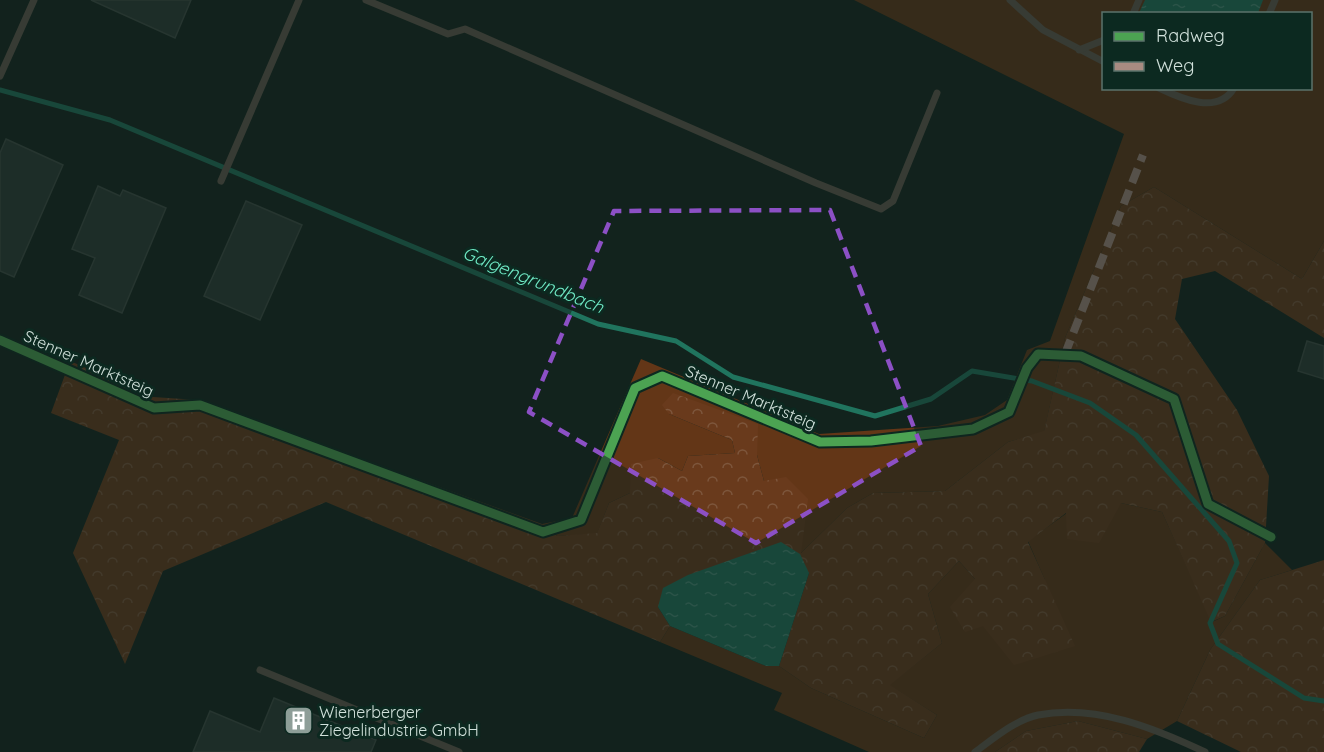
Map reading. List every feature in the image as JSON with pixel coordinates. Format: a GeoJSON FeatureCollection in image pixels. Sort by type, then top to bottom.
{"type":"FeatureCollection","features":[{"type":"Feature","properties":{"kind":"lane"},"geometry":{"type":"LineString","coordinates":[[0,75],[34,0]]}},
{"type":"Feature","properties":{"kind":"lane"},"geometry":{"type":"LineString","coordinates":[[221,181],[299,0]]}},
{"type":"Feature","properties":{"kind":"lane"},"geometry":{"type":"LineString","coordinates":[[366,0],[448,34],[465,29],[816,183],[881,209],[893,201],[937,93]]}},
{"type":"Feature","properties":{"kind":"lane"},"geometry":{"type":"LineString","coordinates":[[1010,0],[1044,30],[1102,61]]}},
{"type":"Feature","properties":{"kind":"lane"},"geometry":{"type":"LineString","coordinates":[[1079,50],[1102,41]]}},
{"type":"Feature","properties":{"kind":"lane"},"geometry":{"type":"LineString","coordinates":[[1165,90],[1195,102],[1213,103],[1229,97],[1233,90]]}},
{"type":"Feature","properties":{"kind":"lane"},"geometry":{"type":"LineString","coordinates":[[260,670],[459,752]]}},
{"type":"Feature","properties":{"kind":"lane"},"geometry":{"type":"LineString","coordinates":[[975,752],[1002,732],[1036,715],[1081,713],[1123,720],[1159,731],[1205,752]]}},
{"type":"Feature","properties":{"kind":"highlighted area"},"geometry":{"type":"Polygon","coordinates":[[[830,210],[921,446],[756,543],[529,412],[614,211],[830,210]]]}},
{"type":"Feature","properties":{"kind":"shaded area"},"geometry":{"type":"Polygon","coordinates":[[[854,0],[1324,0],[1324,241],[1302,279],[1154,187],[1121,206],[1065,338],[1044,432],[1008,442],[945,491],[873,493],[847,508],[800,554],[764,481],[757,455],[757,424],[669,414],[732,440],[735,453],[688,456],[682,471],[658,458],[630,493],[609,503],[597,534],[557,536],[542,524],[572,518],[641,359],[819,434],[938,426],[985,415],[1007,400],[1027,350],[1050,341],[1124,134],[854,0]]]}},
{"type":"Feature","properties":{"kind":"shaded area"},"geometry":{"type":"Polygon","coordinates":[[[1121,503],[1162,512],[1212,622],[1225,616],[1265,543],[1292,570],[1260,580],[1210,650],[1177,721],[1147,739],[1078,721],[1026,731],[995,752],[869,752],[774,710],[782,693],[660,642],[670,626],[766,666],[779,666],[811,688],[924,738],[937,715],[889,685],[942,643],[928,594],[959,561],[975,579],[1045,580],[1028,541],[1067,513],[1121,503]]]}},
{"type":"Feature","properties":{"kind":"green space"},"geometry":{"type":"Polygon","coordinates":[[[1154,187],[1302,279],[1324,241],[1324,338],[1215,271],[1182,279],[1175,319],[1237,410],[1269,476],[1265,543],[1225,616],[1211,622],[1162,512],[1121,503],[1099,543],[1067,539],[1066,513],[1028,542],[1075,646],[1014,665],[983,626],[965,632],[950,607],[975,579],[959,561],[928,594],[942,643],[890,685],[937,715],[924,738],[811,688],[779,666],[809,573],[658,607],[670,626],[660,642],[326,502],[163,571],[125,664],[73,553],[119,440],[51,413],[70,361],[153,397],[198,400],[542,524],[557,536],[597,533],[609,503],[630,493],[631,464],[658,458],[682,471],[688,456],[735,453],[732,440],[669,414],[662,405],[673,393],[758,424],[757,455],[764,481],[786,477],[808,499],[801,553],[847,508],[873,493],[945,491],[1008,442],[1044,431],[1065,338],[1121,206],[1154,187]]]}},
{"type":"Feature","properties":{"kind":"green space"},"geometry":{"type":"Polygon","coordinates":[[[1324,560],[1324,752],[1241,752],[1177,721],[1210,650],[1260,580],[1324,560]]]}},
{"type":"Feature","properties":{"kind":"green space"},"geometry":{"type":"Polygon","coordinates":[[[1078,721],[1147,739],[1139,752],[995,752],[1026,731],[1078,721]]]}},
{"type":"Feature","properties":{"kind":"water"},"geometry":{"type":"Polygon","coordinates":[[[1145,0],[1263,0],[1258,12],[1139,12],[1145,0]]]}},
{"type":"Feature","properties":{"kind":"water"},"geometry":{"type":"Polygon","coordinates":[[[781,542],[800,554],[809,573],[779,666],[766,666],[670,626],[658,607],[663,588],[688,575],[781,542]]]}},
{"type":"Feature","properties":{"kind":"building"},"geometry":{"type":"Polygon","coordinates":[[[91,0],[191,0],[175,38],[91,0]]]}},
{"type":"Feature","properties":{"kind":"building"},"geometry":{"type":"Polygon","coordinates":[[[6,139],[63,165],[14,277],[0,271],[0,153],[6,139]]]}},
{"type":"Feature","properties":{"kind":"building"},"geometry":{"type":"Polygon","coordinates":[[[98,186],[120,196],[123,190],[166,208],[122,313],[79,295],[95,258],[72,249],[98,186]]]}},
{"type":"Feature","properties":{"kind":"building"},"geometry":{"type":"Polygon","coordinates":[[[246,201],[302,225],[260,320],[204,296],[246,201]]]}},
{"type":"Feature","properties":{"kind":"building"},"geometry":{"type":"Polygon","coordinates":[[[1307,341],[1324,346],[1324,379],[1298,371],[1307,341]]]}},
{"type":"Feature","properties":{"kind":"building","name":"Wienerberger Ziegelindustrie GmbH"},"geometry":{"type":"Polygon","coordinates":[[[274,698],[376,740],[371,752],[193,752],[210,711],[260,732],[274,698]]]}},
{"type":"Feature","properties":{"kind":"waterway","name":"Galgengrundbach"},"geometry":{"type":"LineString","coordinates":[[0,90],[110,120],[598,324],[676,341],[733,377],[875,416],[931,399],[972,371],[1032,381],[1090,403],[1136,435],[1229,541],[1237,563],[1210,623],[1218,644],[1304,698],[1324,701]]}},
{"type":"Feature","properties":{"kind":"marked path"},"geometry":{"type":"LineString","coordinates":[[1065,354],[1143,155]]}},
{"type":"Feature","properties":{"kind":"cycle path","name":"Stenner Marktsteig"},"geometry":{"type":"LineString","coordinates":[[0,340],[154,408],[200,405],[543,532],[581,520],[635,388],[662,376],[820,442],[871,441],[973,429],[1009,412],[1027,368],[1038,354],[1081,356],[1174,399],[1208,504],[1271,537]]}},
{"type":"Feature","properties":{"kind":"place","name":"Wienerberger Ziegelindustrie GmbH"},"geometry":{"type":"Point","coordinates":[298,721]}}]}
